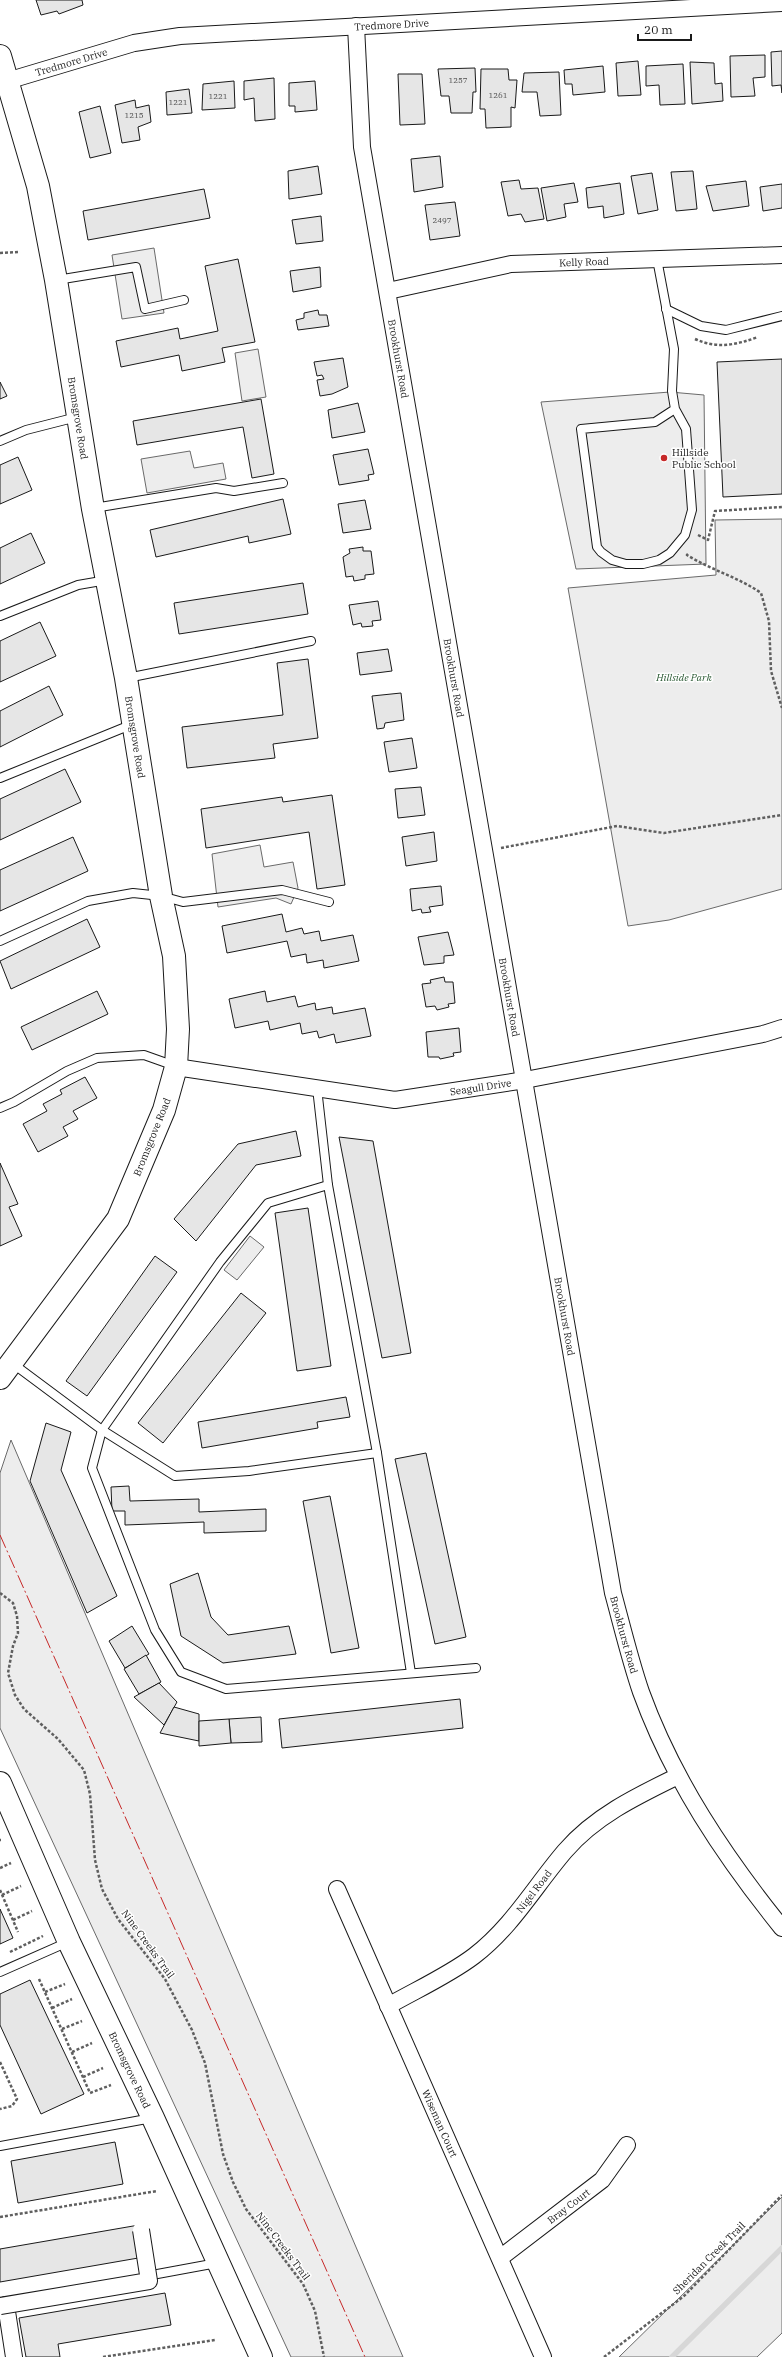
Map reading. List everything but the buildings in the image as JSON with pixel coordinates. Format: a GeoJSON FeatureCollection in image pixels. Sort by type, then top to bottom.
{"type":"FeatureCollection","features":[{"type":"Feature","properties":{"kind":"street","name":"Tredmore Drive"},"geometry":{"type":"LineString","coordinates":[[4,82],[134,43],[180,36],[356,26],[668,4],[782,3]]}},
{"type":"Feature","properties":{"kind":"street","name":"Brookhurst Road"},"geometry":{"type":"LineString","coordinates":[[356,26],[362,147],[613,1593],[641,1691],[678,1776],[728,1859],[781,1925]]}},
{"type":"Feature","properties":{"kind":"street","name":"Bromsgrove Road"},"geometry":{"type":"LineString","coordinates":[[0,56],[4,82],[38,186],[56,280],[93,509],[126,678],[161,896],[174,956],[177,988],[178,1029],[176,1067],[164,1110],[118,1219],[5,1370]]}},
{"type":"Feature","properties":{"kind":"street","name":"Kelly Road"},"geometry":{"type":"LineString","coordinates":[[388,291],[511,264],[782,255]]}},
{"type":"Feature","properties":{"kind":"street","name":"Seagull Drive"},"geometry":{"type":"LineString","coordinates":[[176,1067],[395,1100],[525,1080],[764,1034],[782,1028]]}},
{"type":"Feature","properties":{"kind":"street","name":"Nigel Road"},"geometry":{"type":"LineString","coordinates":[[388,2006],[474,1956],[521,1909],[566,1849],[592,1826],[624,1802],[678,1776]]}},
{"type":"Feature","properties":{"kind":"street","name":"Bromsgrove Road"},"geometry":{"type":"LineString","coordinates":[[0,1783],[69,1942],[153,2118],[261,2357]]}},
{"type":"Feature","properties":{"kind":"street","name":"Wiseman Court"},"geometry":{"type":"LineString","coordinates":[[337,1889],[543,2357]]}},
{"type":"Feature","properties":{"kind":"street","name":"Bray Court"},"geometry":{"type":"LineString","coordinates":[[500,2258],[602,2180],[627,2145]]}},
{"type":"Feature","properties":{"kind":"street"},"geometry":{"type":"LineString","coordinates":[[14,2357],[3,2305],[149,2281],[141,2230]]}},
{"type":"Feature","properties":{"kind":"lane"},"geometry":{"type":"LineString","coordinates":[[657,259],[674,349],[672,391],[675,409],[686,429],[692,510],[688,531],[670,553],[659,560],[643,564],[626,564],[612,560],[597,547],[581,429],[655,422],[675,409]]}},
{"type":"Feature","properties":{"kind":"lane"},"geometry":{"type":"LineString","coordinates":[[56,280],[136,267],[145,308],[184,300]]}},
{"type":"Feature","properties":{"kind":"lane"},"geometry":{"type":"LineString","coordinates":[[666,309],[701,326],[726,330],[782,316]]}},
{"type":"Feature","properties":{"kind":"lane"},"geometry":{"type":"LineString","coordinates":[[0,441],[26,430],[79,417]]}},
{"type":"Feature","properties":{"kind":"lane"},"geometry":{"type":"LineString","coordinates":[[93,509],[216,488],[234,491],[283,484]]}},
{"type":"Feature","properties":{"kind":"lane"},"geometry":{"type":"LineString","coordinates":[[0,616],[78,585],[108,580]]}},
{"type":"Feature","properties":{"kind":"lane"},"geometry":{"type":"LineString","coordinates":[[126,678],[311,641]]}},
{"type":"Feature","properties":{"kind":"lane"},"geometry":{"type":"LineString","coordinates":[[0,778],[134,724]]}},
{"type":"Feature","properties":{"kind":"lane"},"geometry":{"type":"LineString","coordinates":[[0,941],[88,901],[133,892],[161,896],[183,902],[282,890],[329,902]]}},
{"type":"Feature","properties":{"kind":"lane"},"geometry":{"type":"LineString","coordinates":[[0,1108],[14,1102],[67,1071],[97,1058],[144,1055],[176,1067]]}},
{"type":"Feature","properties":{"kind":"lane"},"geometry":{"type":"LineString","coordinates":[[317,1088],[328,1185],[377,1452],[411,1673]]}},
{"type":"Feature","properties":{"kind":"lane"},"geometry":{"type":"LineString","coordinates":[[328,1185],[268,1203],[220,1262],[102,1430],[92,1468],[155,1630],[181,1672],[226,1689],[476,1668]]}},
{"type":"Feature","properties":{"kind":"lane"},"geometry":{"type":"LineString","coordinates":[[5,1370],[175,1476],[249,1471],[377,1452]]}},
{"type":"Feature","properties":{"kind":"lane"},"geometry":{"type":"LineString","coordinates":[[0,1972],[69,1942]]}},
{"type":"Feature","properties":{"kind":"lane"},"geometry":{"type":"LineString","coordinates":[[0,2146],[153,2118]]}},
{"type":"Feature","properties":{"kind":"lane"},"geometry":{"type":"LineString","coordinates":[[152,2275],[219,2263]]}},
{"type":"Feature","properties":{"kind":"path"},"geometry":{"type":"LineString","coordinates":[[0,253],[20,252]]}},
{"type":"Feature","properties":{"kind":"path"},"geometry":{"type":"LineString","coordinates":[[688,531],[708,540],[715,511],[782,507]]}},
{"type":"Feature","properties":{"kind":"path"},"geometry":{"type":"LineString","coordinates":[[697,541],[699,536]]}},
{"type":"Feature","properties":{"kind":"path"},"geometry":{"type":"LineString","coordinates":[[690,550],[687,555],[705,566],[726,573],[761,593],[769,621],[771,671],[782,708]]}},
{"type":"Feature","properties":{"kind":"path"},"geometry":{"type":"LineString","coordinates":[[485,851],[617,826],[664,833],[782,815]]}},
{"type":"Feature","properties":{"kind":"path","name":"Nine Creeks Trail"},"geometry":{"type":"LineString","coordinates":[[0,1593],[13,1603],[17,1616],[18,1633],[13,1646],[8,1673],[15,1695],[24,1709],[58,1739],[84,1770],[90,1794],[95,1860],[102,1889],[118,1919],[165,1979],[192,2030],[205,2063],[223,2154],[233,2182],[246,2209],[303,2284],[316,2311],[324,2357]]}},
{"type":"Feature","properties":{"kind":"path"},"geometry":{"type":"LineString","coordinates":[[0,1868],[10,1863]]}},
{"type":"Feature","properties":{"kind":"path"},"geometry":{"type":"LineString","coordinates":[[2,1894],[21,1886]]}},
{"type":"Feature","properties":{"kind":"path"},"geometry":{"type":"LineString","coordinates":[[0,1890],[18,1932]]}},
{"type":"Feature","properties":{"kind":"path"},"geometry":{"type":"LineString","coordinates":[[13,1920],[32,1911]]}},
{"type":"Feature","properties":{"kind":"path"},"geometry":{"type":"LineString","coordinates":[[7,1953],[43,1936]]}},
{"type":"Feature","properties":{"kind":"path"},"geometry":{"type":"LineString","coordinates":[[39,1979],[90,2093],[111,2084]]}},
{"type":"Feature","properties":{"kind":"path"},"geometry":{"type":"LineString","coordinates":[[45,1992],[65,1984]]}},
{"type":"Feature","properties":{"kind":"path"},"geometry":{"type":"LineString","coordinates":[[52,2008],[72,1999]]}},
{"type":"Feature","properties":{"kind":"path"},"geometry":{"type":"LineString","coordinates":[[62,2029],[82,2020]]}},
{"type":"Feature","properties":{"kind":"path"},"geometry":{"type":"LineString","coordinates":[[72,2052],[92,2043]]}},
{"type":"Feature","properties":{"kind":"path"},"geometry":{"type":"LineString","coordinates":[[0,2062],[17,2099],[12,2106],[0,2109]]}},
{"type":"Feature","properties":{"kind":"path"},"geometry":{"type":"LineString","coordinates":[[83,2077],[103,2068]]}},
{"type":"Feature","properties":{"kind":"path"},"geometry":{"type":"LineString","coordinates":[[0,2218],[157,2191]]}},
{"type":"Feature","properties":{"kind":"path","name":"Sheridan Creek Trail"},"geometry":{"type":"LineString","coordinates":[[604,2357],[684,2296],[782,2195]]}},
{"type":"Feature","properties":{"kind":"path"},"geometry":{"type":"LineString","coordinates":[[103,2357],[215,2340]]}},
{"type":"Feature","properties":{"kind":"shaded area"},"geometry":{"type":"Polygon","coordinates":[[[154,248],[164,313],[122,319],[112,255],[154,248]]]}},
{"type":"Feature","properties":{"kind":"shaded area"},"geometry":{"type":"Polygon","coordinates":[[[258,349],[266,397],[242,401],[235,353],[258,349]]]}},
{"type":"Feature","properties":{"kind":"shaded area"},"geometry":{"type":"Polygon","coordinates":[[[670,392],[704,395],[706,564],[576,569],[541,402],[670,392]]]}},
{"type":"Feature","properties":{"kind":"shaded area"},"geometry":{"type":"Polygon","coordinates":[[[190,451],[194,468],[223,463],[226,479],[147,493],[141,459],[190,451]]]}},
{"type":"Feature","properties":{"kind":"shaded area","name":"Hillside Park"},"geometry":{"type":"Polygon","coordinates":[[[782,519],[782,889],[669,920],[628,926],[568,588],[716,575],[715,520],[782,519]]]}},
{"type":"Feature","properties":{"kind":"shaded area"},"geometry":{"type":"Polygon","coordinates":[[[260,845],[264,867],[293,862],[298,888],[291,904],[276,898],[218,907],[212,854],[260,845]]]}},
{"type":"Feature","properties":{"kind":"shaded area"},"geometry":{"type":"Polygon","coordinates":[[[250,1236],[264,1247],[237,1280],[224,1270],[250,1236]]]}},
{"type":"Feature","properties":{"kind":"shaded area"},"geometry":{"type":"Polygon","coordinates":[[[11,1440],[403,2357],[291,2357],[0,1728],[0,1473],[11,1440]]]}},
{"type":"Feature","properties":{"kind":"shaded area"},"geometry":{"type":"Polygon","coordinates":[[[782,2197],[782,2333],[757,2357],[619,2357],[782,2197]]]}},
{"type":"Feature","properties":{"kind":"waterway"},"geometry":{"type":"LineString","coordinates":[[672,2357],[782,2248]]}},
{"type":"Feature","properties":{"kind":"power"},"geometry":{"type":"LineString","coordinates":[[0,1535],[365,2357]]}},
{"type":"Feature","properties":{"kind":"place","name":"Hillside Public School"},"geometry":{"type":"Point","coordinates":[664,458]}}]}
